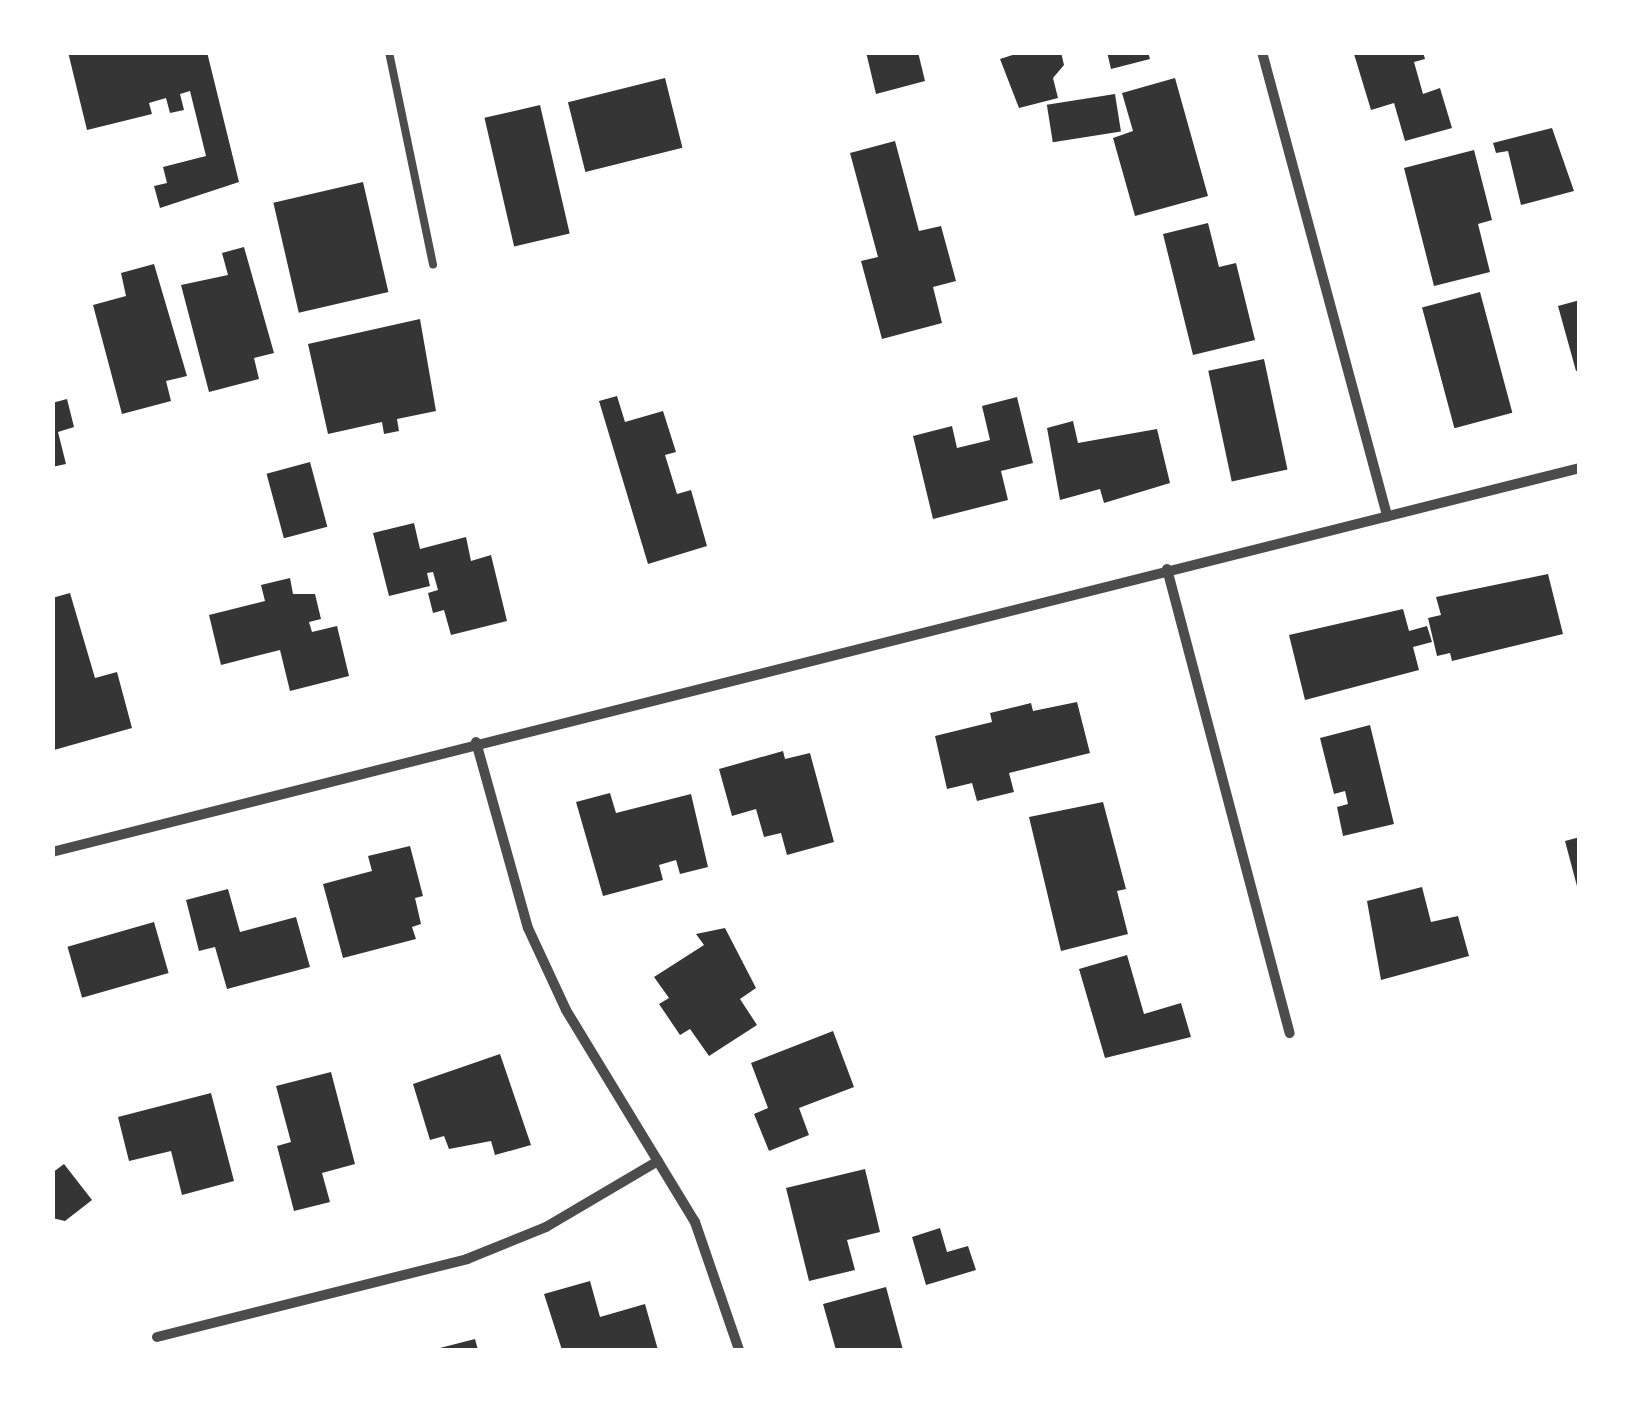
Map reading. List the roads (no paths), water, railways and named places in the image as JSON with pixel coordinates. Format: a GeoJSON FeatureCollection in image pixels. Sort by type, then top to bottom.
{"type":"FeatureCollection","features":[{"type":"Feature","properties":{"kind":"street"},"geometry":{"type":"LineString","coordinates":[[1262,52],[1387,516]]}},
{"type":"Feature","properties":{"kind":"street"},"geometry":{"type":"LineString","coordinates":[[52,852],[476,742],[1580,468]]}},
{"type":"Feature","properties":{"kind":"street"},"geometry":{"type":"LineString","coordinates":[[1167,569],[1290,1033]]}},
{"type":"Feature","properties":{"kind":"street"},"geometry":{"type":"LineString","coordinates":[[476,742],[528,928],[566,1010],[694,1222],[739,1350]]}},
{"type":"Feature","properties":{"kind":"street"},"geometry":{"type":"LineString","coordinates":[[157,1337],[467,1259],[546,1226],[658,1160]]}},
{"type":"Feature","properties":{"kind":"lane"},"geometry":{"type":"LineString","coordinates":[[388,52],[434,264]]}}]}
